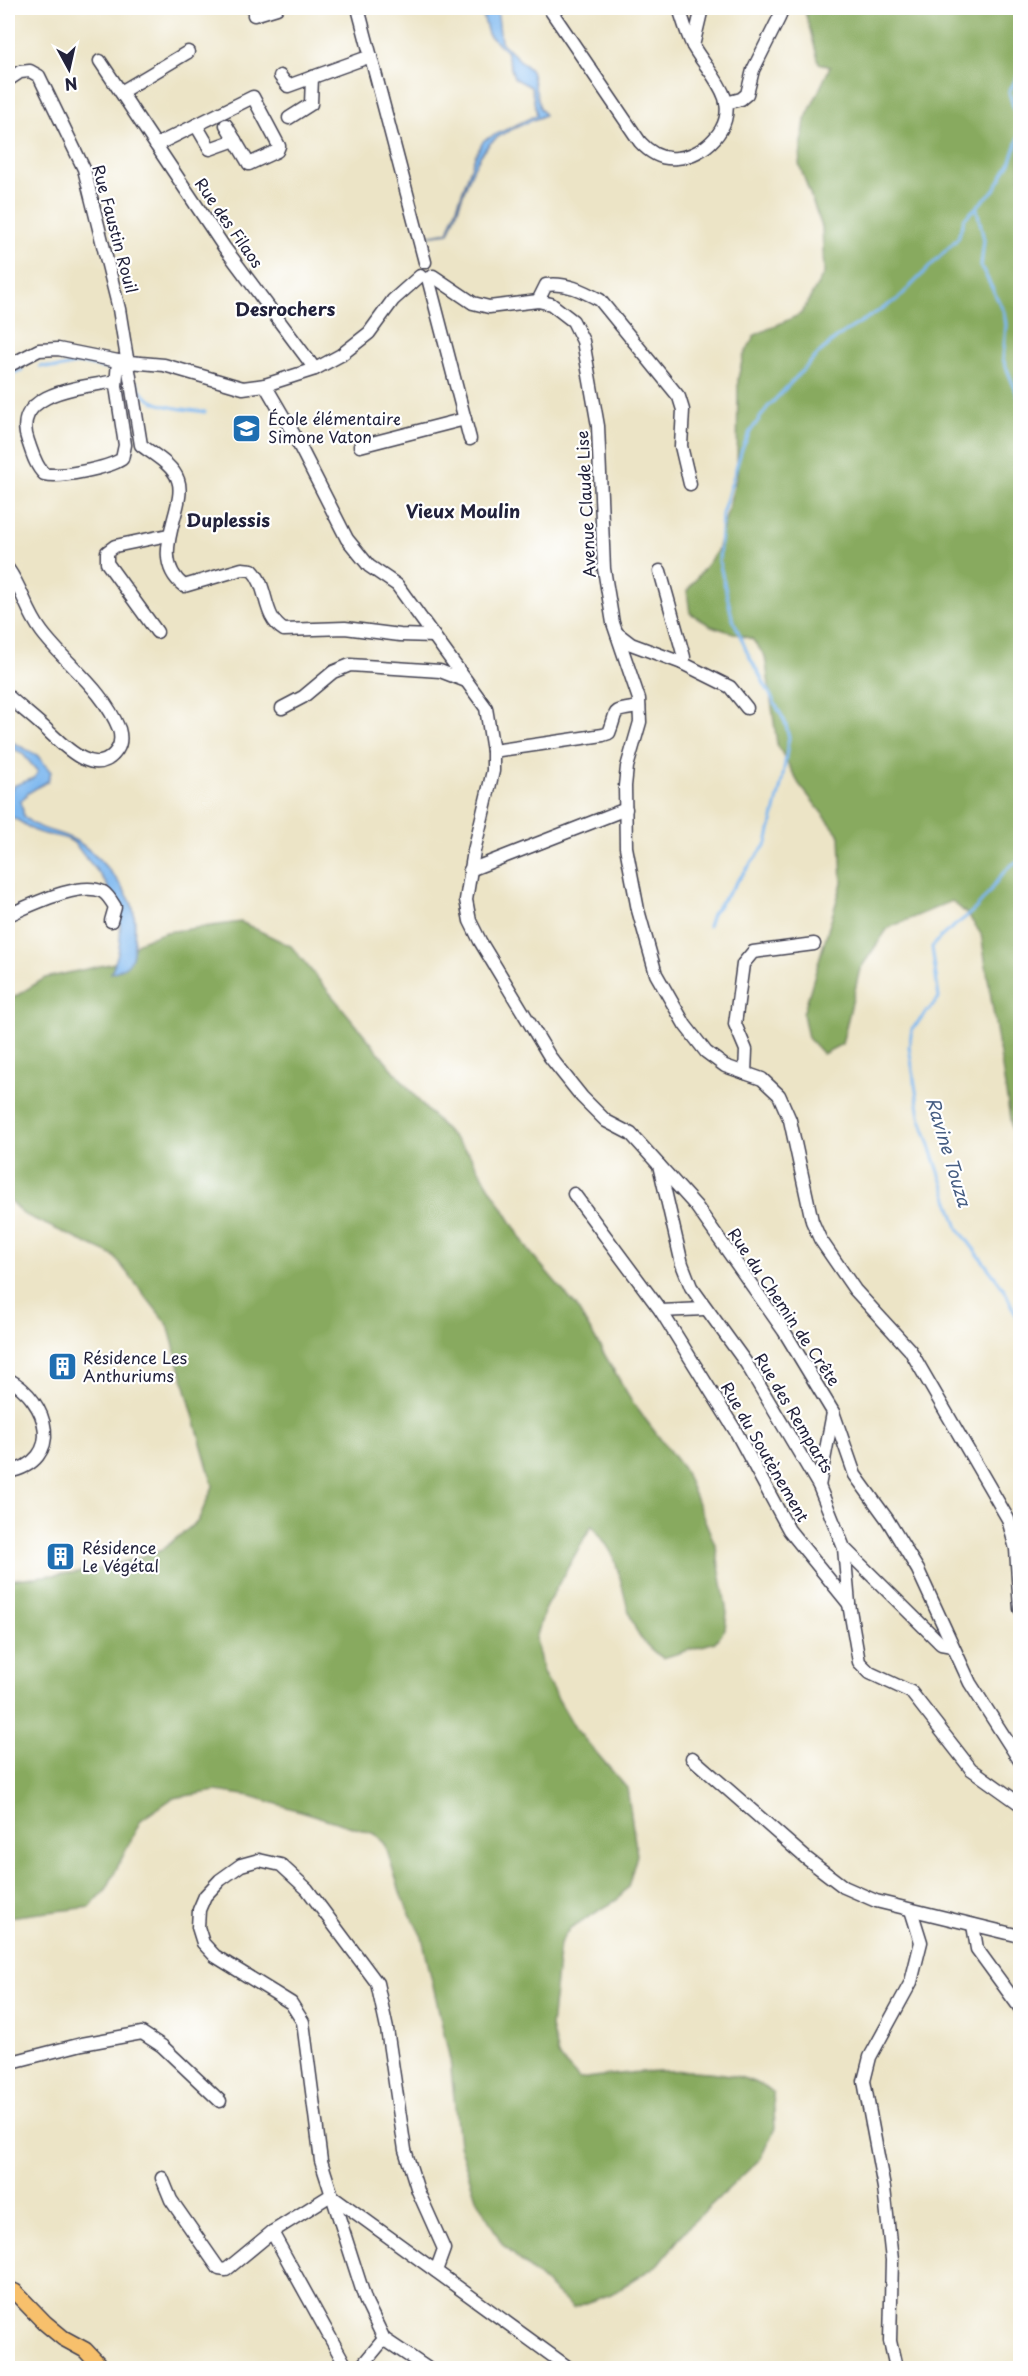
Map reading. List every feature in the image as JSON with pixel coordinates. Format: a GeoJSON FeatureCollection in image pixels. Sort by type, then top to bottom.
{"type":"FeatureCollection","features":[{"type":"Feature","properties":{"kind":"main road"},"geometry":{"type":"LineString","coordinates":[[8,2289],[15,2292],[63,2338],[85,2350],[102,2368]]}},
{"type":"Feature","properties":{"kind":"street"},"geometry":{"type":"LineString","coordinates":[[254,15],[277,8]]}},
{"type":"Feature","properties":{"kind":"street"},"geometry":{"type":"LineString","coordinates":[[8,366],[47,349],[124,362],[174,367],[243,388],[265,385],[315,369],[340,355],[369,333],[393,300],[427,277],[433,265],[425,262],[358,8]]}},
{"type":"Feature","properties":{"kind":"street"},"geometry":{"type":"LineString","coordinates":[[549,8],[648,150],[674,159],[685,157],[709,146],[723,124],[726,103],[710,70],[693,46],[680,11],[701,11],[693,46]]}},
{"type":"Feature","properties":{"kind":"street"},"geometry":{"type":"LineString","coordinates":[[726,103],[741,99],[747,94],[753,70],[782,8]]}},
{"type":"Feature","properties":{"kind":"street"},"geometry":{"type":"LineString","coordinates":[[121,92],[188,52]]}},
{"type":"Feature","properties":{"kind":"street"},"geometry":{"type":"LineString","coordinates":[[280,76],[288,86],[371,56]]}},
{"type":"Feature","properties":{"kind":"street","name":"Rue des Filaos"},"geometry":{"type":"LineString","coordinates":[[100,61],[224,247],[315,369]]}},
{"type":"Feature","properties":{"kind":"street","name":"Rue Faustin Rouil"},"geometry":{"type":"LineString","coordinates":[[8,80],[20,72],[30,70],[39,76],[84,169],[120,309],[124,362]]}},
{"type":"Feature","properties":{"kind":"street"},"geometry":{"type":"LineString","coordinates":[[289,118],[310,105],[312,77]]}},
{"type":"Feature","properties":{"kind":"street"},"geometry":{"type":"LineString","coordinates":[[156,145],[253,97],[279,146],[277,151],[252,165],[249,164],[226,125]]}},
{"type":"Feature","properties":{"kind":"street"},"geometry":{"type":"LineString","coordinates":[[196,125],[210,149],[235,140]]}},
{"type":"Feature","properties":{"kind":"street"},"geometry":{"type":"LineString","coordinates":[[427,277],[473,303],[489,307],[538,301],[546,285],[555,284],[582,290],[600,300],[679,397],[683,411],[681,446],[690,484]]}},
{"type":"Feature","properties":{"kind":"street"},"geometry":{"type":"LineString","coordinates":[[427,277],[470,439]]}},
{"type":"Feature","properties":{"kind":"street","name":"Avenue Claude Lise"},"geometry":{"type":"LineString","coordinates":[[538,301],[559,309],[573,321],[585,349],[598,426],[604,569],[617,633],[639,707],[640,722],[627,767],[626,848],[638,910],[656,974],[685,1025],[706,1052],[725,1066],[768,1083],[779,1095],[790,1120],[812,1221],[820,1239],[855,1290],[910,1350],[1008,1519],[1016,1549],[1020,1609]]}},
{"type":"Feature","properties":{"kind":"street"},"geometry":{"type":"LineString","coordinates":[[116,381],[59,392],[37,402],[29,411],[26,434],[39,469],[44,474],[59,475],[112,465],[122,459],[125,445],[116,381],[124,362]]}},
{"type":"Feature","properties":{"kind":"street"},"geometry":{"type":"LineString","coordinates":[[124,362],[141,445],[174,471],[180,483],[168,535],[172,572],[176,580],[184,586],[242,569],[252,570],[258,576],[271,618],[284,630],[345,628],[400,636],[434,636]]}},
{"type":"Feature","properties":{"kind":"street","name":"Rue du Chemin de Crête"},"geometry":{"type":"LineString","coordinates":[[265,385],[293,433],[347,539],[369,566],[397,585],[486,708],[493,751],[493,771],[470,870],[466,900],[470,921],[549,1057],[598,1113],[606,1121],[631,1134],[696,1206],[784,1331],[833,1412],[855,1475],[887,1519],[918,1570],[970,1683],[1020,1761]]}},
{"type":"Feature","properties":{"kind":"street"},"geometry":{"type":"LineString","coordinates":[[360,446],[465,420]]}},
{"type":"Feature","properties":{"kind":"street"},"geometry":{"type":"LineString","coordinates":[[157,632],[107,563],[106,552],[114,546],[168,535]]}},
{"type":"Feature","properties":{"kind":"street"},"geometry":{"type":"LineString","coordinates":[[8,569],[21,587],[26,609],[42,633],[79,670],[108,709],[120,731],[120,745],[112,758],[98,762],[85,760],[68,752],[8,696]]}},
{"type":"Feature","properties":{"kind":"street"},"geometry":{"type":"LineString","coordinates":[[660,571],[684,657],[682,663]]}},
{"type":"Feature","properties":{"kind":"street"},"geometry":{"type":"LineString","coordinates":[[617,633],[631,644],[682,663],[730,687],[747,708]]}},
{"type":"Feature","properties":{"kind":"street"},"geometry":{"type":"LineString","coordinates":[[282,708],[303,697],[338,669],[355,664],[440,671],[469,682]]}},
{"type":"Feature","properties":{"kind":"street"},"geometry":{"type":"LineString","coordinates":[[493,751],[603,735],[611,730],[612,714],[616,711],[639,707]]}},
{"type":"Feature","properties":{"kind":"street"},"geometry":{"type":"LineString","coordinates":[[470,870],[626,809]]}},
{"type":"Feature","properties":{"kind":"street"},"geometry":{"type":"LineString","coordinates":[[8,915],[58,895],[92,889],[105,892],[115,907],[111,921]]}},
{"type":"Feature","properties":{"kind":"street"},"geometry":{"type":"LineString","coordinates":[[746,1073],[746,1050],[735,1024],[743,964],[753,952],[814,944]]}},
{"type":"Feature","properties":{"kind":"street","name":"Rue des Remparts"},"geometry":{"type":"LineString","coordinates":[[659,1164],[682,1264],[690,1287],[746,1363],[819,1486],[844,1548],[941,1644],[952,1646]]}},
{"type":"Feature","properties":{"kind":"street","name":"Rue du Soutènement"},"geometry":{"type":"LineString","coordinates":[[574,1194],[661,1311],[735,1430],[789,1530],[849,1604]]}},
{"type":"Feature","properties":{"kind":"street"},"geometry":{"type":"LineString","coordinates":[[661,1311],[704,1309]]}},
{"type":"Feature","properties":{"kind":"street"},"geometry":{"type":"LineString","coordinates":[[8,1379],[35,1405],[45,1427],[45,1438],[43,1450],[33,1464],[24,1469],[8,1472]]}},
{"type":"Feature","properties":{"kind":"street"},"geometry":{"type":"LineString","coordinates":[[819,1486],[833,1412]]}},
{"type":"Feature","properties":{"kind":"street"},"geometry":{"type":"LineString","coordinates":[[844,1548],[849,1604],[859,1662],[870,1673],[911,1692],[971,1769],[1020,1804]]}},
{"type":"Feature","properties":{"kind":"street"},"geometry":{"type":"LineString","coordinates":[[693,1758],[806,1858],[844,1887],[876,1901],[1020,1936]]}},
{"type":"Feature","properties":{"kind":"street"},"geometry":{"type":"LineString","coordinates":[[427,2368],[384,2339],[366,2302],[321,2161],[303,2022],[291,2003],[215,1956],[203,1943],[198,1927],[199,1910],[205,1896],[220,1880],[241,1866],[259,1860],[281,1865],[307,1889],[377,1983],[389,2040],[405,2150],[418,2191],[444,2249],[436,2271]]}},
{"type":"Feature","properties":{"kind":"street"},"geometry":{"type":"LineString","coordinates":[[896,2368],[890,2341],[892,2260],[888,2224],[864,2081],[870,2057],[910,1982],[921,1942],[911,1910]]}},
{"type":"Feature","properties":{"kind":"street"},"geometry":{"type":"LineString","coordinates":[[973,1925],[977,1949],[1020,2008]]}},
{"type":"Feature","properties":{"kind":"street"},"geometry":{"type":"LineString","coordinates":[[8,2063],[82,2044],[142,2033],[162,2046],[220,2101]]}},
{"type":"Feature","properties":{"kind":"street"},"geometry":{"type":"LineString","coordinates":[[162,2178],[171,2200],[219,2269],[226,2270],[272,2232],[331,2195]]}},
{"type":"Feature","properties":{"kind":"street"},"geometry":{"type":"LineString","coordinates":[[331,2195],[569,2368]]}},
{"type":"Feature","properties":{"kind":"street"},"geometry":{"type":"LineString","coordinates":[[272,2232],[346,2368]]}},
{"type":"Feature","properties":{"kind":"street"},"geometry":{"type":"LineString","coordinates":[[360,2368],[384,2339]]}},
{"type":"Feature","properties":{"kind":"green space"},"geometry":{"type":"Polygon","coordinates":[[[804,8],[1020,8],[1020,1182],[981,934],[968,915],[952,901],[888,928],[860,969],[842,1044],[823,1054],[808,1038],[803,1014],[842,883],[840,836],[799,784],[777,744],[765,656],[752,639],[711,626],[690,613],[687,591],[717,551],[737,475],[738,378],[743,357],[755,335],[801,314],[824,273],[822,227],[799,164],[805,120],[830,67],[819,63],[804,8]]]}},
{"type":"Feature","properties":{"kind":"green space"},"geometry":{"type":"Polygon","coordinates":[[[241,922],[291,946],[424,1107],[470,1155],[529,1251],[576,1306],[633,1403],[684,1470],[716,1547],[727,1613],[725,1629],[715,1642],[663,1658],[650,1648],[641,1637],[629,1613],[613,1556],[592,1525],[545,1608],[536,1639],[543,1673],[575,1728],[627,1788],[637,1855],[628,1887],[617,1900],[570,1928],[560,1943],[551,2027],[558,2056],[579,2079],[652,2071],[733,2075],[755,2082],[773,2093],[775,2128],[760,2159],[690,2225],[659,2264],[611,2294],[573,2308],[503,2245],[476,2198],[459,2145],[450,2060],[422,1937],[402,1898],[385,1844],[375,1834],[251,1796],[216,1791],[173,1798],[141,1820],[107,1888],[90,1907],[8,1917],[8,1580],[96,1570],[160,1551],[198,1521],[213,1486],[168,1325],[114,1256],[23,1214],[8,1199],[8,1001],[45,978],[114,963],[141,941],[166,932],[241,922]]]}},
{"type":"Feature","properties":{"kind":"water"},"geometry":{"type":"Polygon","coordinates":[[[481,8],[497,8],[501,42],[531,71],[540,108],[545,115],[503,134],[489,145],[468,180],[449,233],[426,236],[448,232],[475,156],[484,140],[537,115],[531,87],[514,78],[506,51],[488,34],[481,8]]]}},
{"type":"Feature","properties":{"kind":"water"},"geometry":{"type":"Polygon","coordinates":[[[8,740],[37,755],[51,772],[48,781],[28,793],[21,801],[24,817],[37,826],[71,838],[85,847],[107,868],[130,900],[135,920],[133,953],[130,962],[117,971],[111,973],[120,941],[118,911],[113,897],[97,871],[71,841],[35,831],[8,816],[8,797],[13,786],[34,778],[38,772],[22,753],[8,746],[8,740]]]}},
{"type":"Feature","properties":{"kind":"waterway","name":"Ravine Touza"},"geometry":{"type":"LineString","coordinates":[[1020,72],[1009,92],[1020,130]]}},
{"type":"Feature","properties":{"kind":"waterway"},"geometry":{"type":"LineString","coordinates":[[708,926],[712,914],[767,843],[782,781],[789,737],[785,722],[748,654],[732,617],[719,561],[722,514],[742,449],[750,432],[767,408],[820,352],[840,335],[898,299],[958,238],[964,219],[994,190],[1011,161],[1020,134]]}},
{"type":"Feature","properties":{"kind":"waterway","name":"Ravine Touza"},"geometry":{"type":"LineString","coordinates":[[977,209],[984,240],[981,266],[1004,312],[1006,325],[1003,359],[1019,399],[1020,413]]}},
{"type":"Feature","properties":{"kind":"waterway"},"geometry":{"type":"LineString","coordinates":[[40,366],[58,368],[80,363],[113,370]]}},
{"type":"Feature","properties":{"kind":"waterway"},"geometry":{"type":"LineString","coordinates":[[8,375],[22,370]]}},
{"type":"Feature","properties":{"kind":"waterway"},"geometry":{"type":"LineString","coordinates":[[137,383],[141,392],[156,403],[205,412]]}},
{"type":"Feature","properties":{"kind":"waterway","name":"Ravine Touza"},"geometry":{"type":"LineString","coordinates":[[1020,860],[1007,869],[977,907],[932,947],[939,998],[912,1029],[909,1047],[920,1116],[958,1228],[1004,1289],[1018,1319],[1020,1338]]}},
{"type":"Feature","properties":{"kind":"place","name":"École élémentaire Simone Vaton"},"geometry":{"type":"Point","coordinates":[247,428]}},
{"type":"Feature","properties":{"kind":"place","name":"Résidence Les Anthuriums"},"geometry":{"type":"Point","coordinates":[62,1367]}},
{"type":"Feature","properties":{"kind":"place","name":"Résidence Le Végétal"},"geometry":{"type":"Point","coordinates":[61,1557]}},
{"type":"Feature","properties":{"kind":"district","name":"Desrochers"},"geometry":{"type":"Point","coordinates":[285,310]}},
{"type":"Feature","properties":{"kind":"district","name":"Vieux Moulin"},"geometry":{"type":"Point","coordinates":[463,512]}},
{"type":"Feature","properties":{"kind":"district","name":"Duplessis"},"geometry":{"type":"Point","coordinates":[228,521]}}]}
